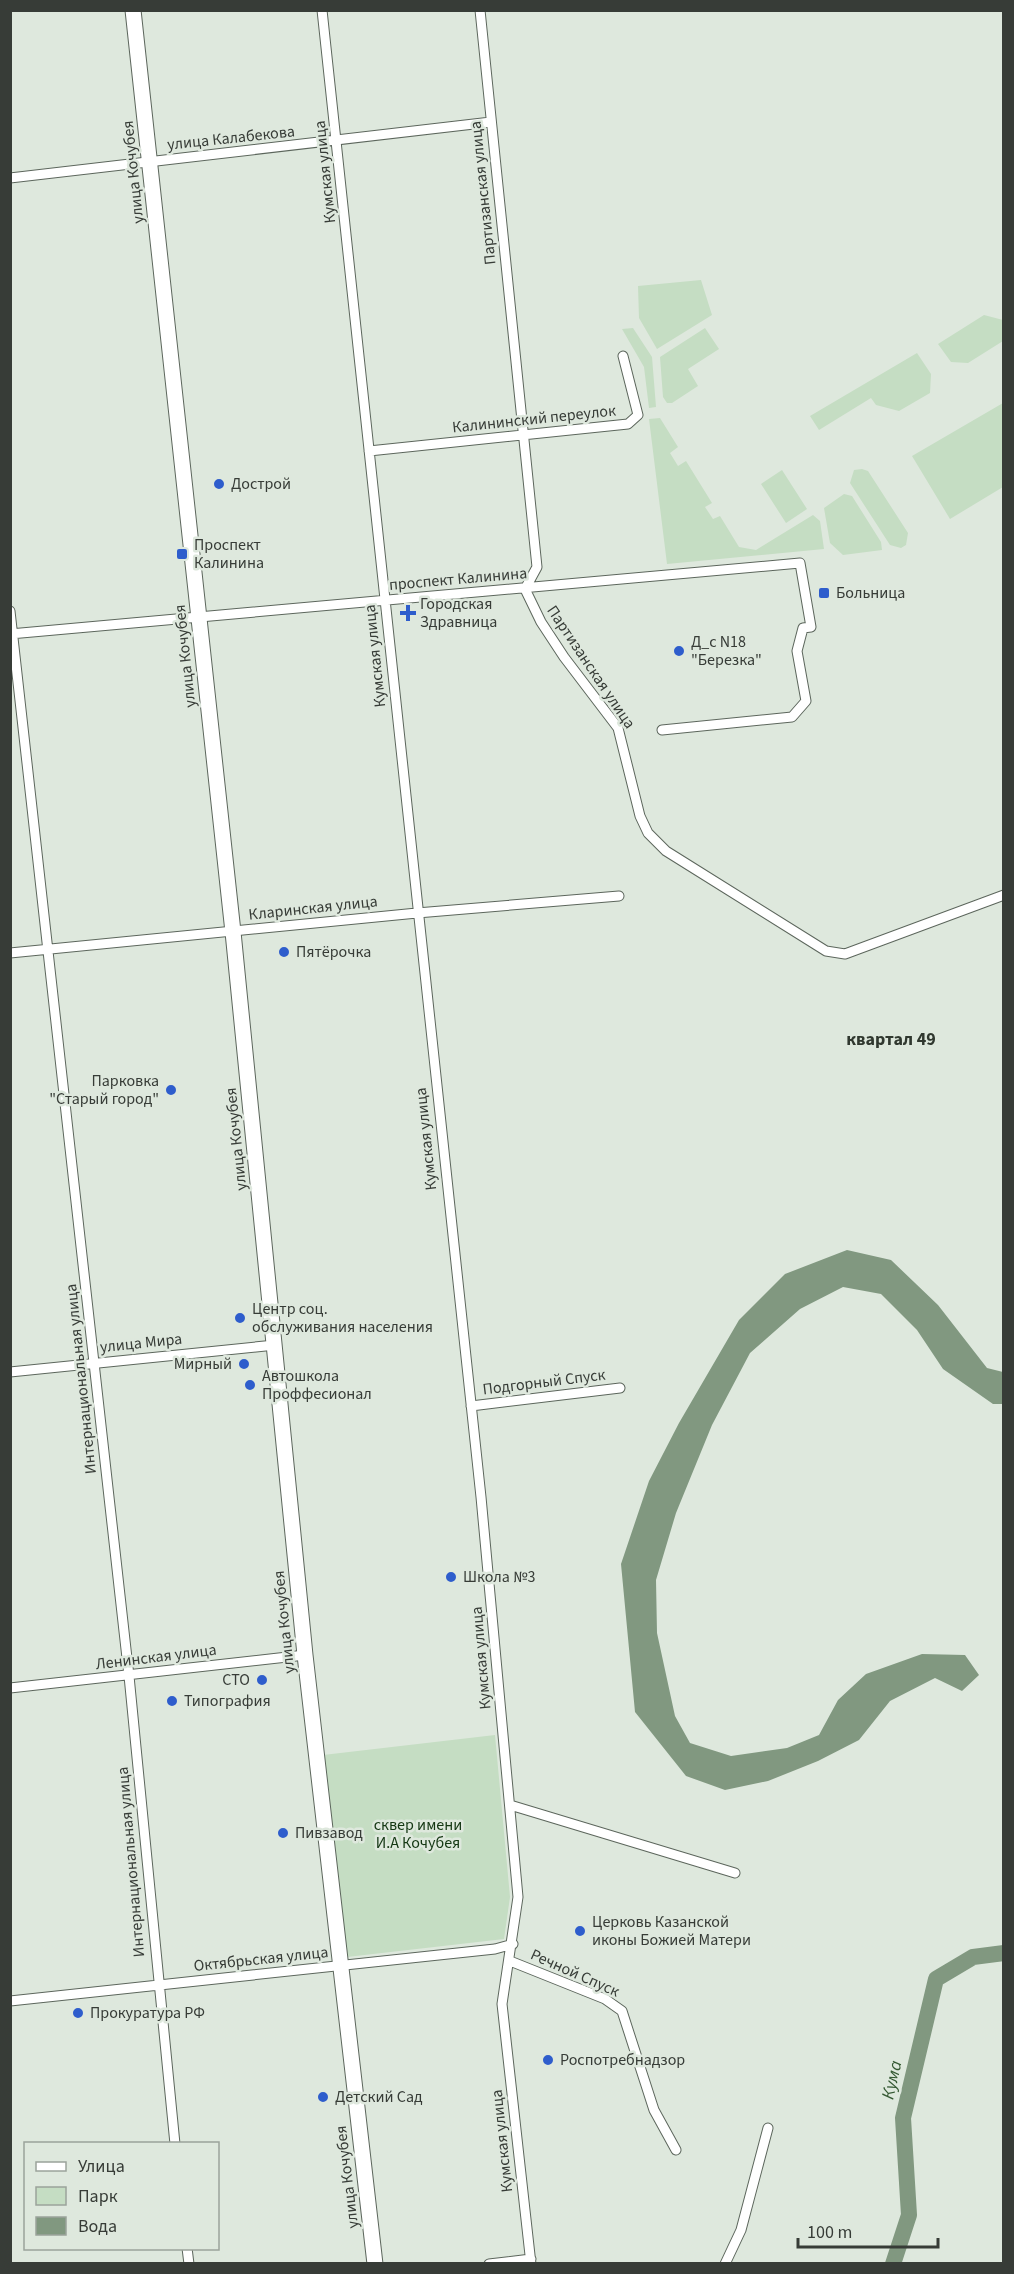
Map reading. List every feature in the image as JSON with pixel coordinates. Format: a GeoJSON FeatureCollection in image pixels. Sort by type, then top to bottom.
{"type":"FeatureCollection","features":[{"type":"Feature","properties":{"kind":"main road","name":"улица Кочубея"},"geometry":{"type":"LineString","coordinates":[[133,10],[233,932],[305,1654],[375,2264]]}},
{"type":"Feature","properties":{"kind":"street","name":"Кумская улица"},"geometry":{"type":"LineString","coordinates":[[322,10],[471,1406],[510,1805],[518,1898],[513,1944],[502,2004],[531,2261]]}},
{"type":"Feature","properties":{"kind":"street","name":"Партизанская улица"},"geometry":{"type":"LineString","coordinates":[[480,10],[521,436],[537,567],[525,589],[541,622],[564,657],[618,728],[640,816],[648,833],[666,851],[826,951],[845,954],[1004,895]]}},
{"type":"Feature","properties":{"kind":"street","name":"улица Калабекова"},"geometry":{"type":"LineString","coordinates":[[10,178],[491,122]]}},
{"type":"Feature","properties":{"kind":"street","name":"Калининский переулок"},"geometry":{"type":"LineString","coordinates":[[369,451],[628,424],[638,415],[623,356]]}},
{"type":"Feature","properties":{"kind":"street","name":"проспект Калинина"},"geometry":{"type":"LineString","coordinates":[[12,634],[800,563],[811,627],[803,628],[797,651],[806,701],[792,717],[662,730]]}},
{"type":"Feature","properties":{"kind":"street","name":"Интернациональная улица"},"geometry":{"type":"LineString","coordinates":[[10,611],[129,1676],[157,1984],[175,2142]]}},
{"type":"Feature","properties":{"kind":"street","name":"Кларинская улица"},"geometry":{"type":"LineString","coordinates":[[10,953],[417,913],[619,896]]}},
{"type":"Feature","properties":{"kind":"street","name":"улица Мира"},"geometry":{"type":"LineString","coordinates":[[10,1372],[275,1345]]}},
{"type":"Feature","properties":{"kind":"street","name":"Подгорный Спуск"},"geometry":{"type":"LineString","coordinates":[[471,1406],[620,1388]]}},
{"type":"Feature","properties":{"kind":"street","name":"Ленинская улица"},"geometry":{"type":"LineString","coordinates":[[10,1688],[305,1654]]}},
{"type":"Feature","properties":{"kind":"street"},"geometry":{"type":"LineString","coordinates":[[510,1805],[735,1873]]}},
{"type":"Feature","properties":{"kind":"street","name":"Октябрьская улица"},"geometry":{"type":"LineString","coordinates":[[10,2001],[341,1966],[513,1944]]}},
{"type":"Feature","properties":{"kind":"street","name":"Речной Спуск"},"geometry":{"type":"LineString","coordinates":[[510,1961],[605,1999],[622,2011],[654,2110],[676,2150]]}},
{"type":"Feature","properties":{"kind":"street"},"geometry":{"type":"LineString","coordinates":[[725,2264],[741,2230],[768,2128]]}},
{"type":"Feature","properties":{"kind":"street"},"geometry":{"type":"LineString","coordinates":[[489,2264],[531,2261]]}},
{"type":"Feature","properties":{"kind":"green space"},"geometry":{"type":"Polygon","coordinates":[[[701,280],[712,315],[657,349],[639,318],[638,286],[701,280]]]}},
{"type":"Feature","properties":{"kind":"green space"},"geometry":{"type":"Polygon","coordinates":[[[984,315],[1003,320],[1003,341],[968,363],[951,362],[938,344],[984,315]]]}},
{"type":"Feature","properties":{"kind":"green space"},"geometry":{"type":"Polygon","coordinates":[[[633,328],[652,357],[656,407],[649,408],[644,367],[622,329],[633,328]]]}},
{"type":"Feature","properties":{"kind":"green space"},"geometry":{"type":"Polygon","coordinates":[[[705,328],[719,349],[688,369],[698,386],[672,403],[667,403],[663,397],[660,357],[705,328]]]}},
{"type":"Feature","properties":{"kind":"green space"},"geometry":{"type":"Polygon","coordinates":[[[917,353],[931,374],[930,393],[899,411],[876,405],[871,398],[819,430],[810,416],[917,353]]]}},
{"type":"Feature","properties":{"kind":"green space"},"geometry":{"type":"Polygon","coordinates":[[[1003,403],[1003,487],[950,519],[912,456],[1003,403]]]}},
{"type":"Feature","properties":{"kind":"green space"},"geometry":{"type":"Polygon","coordinates":[[[660,418],[678,447],[670,453],[678,466],[686,461],[712,503],[705,507],[713,519],[720,516],[739,547],[756,550],[813,515],[820,521],[824,549],[667,564],[649,419],[660,418]]]}},
{"type":"Feature","properties":{"kind":"green space"},"geometry":{"type":"Polygon","coordinates":[[[782,470],[807,509],[786,523],[761,484],[782,470]]]}},
{"type":"Feature","properties":{"kind":"green space"},"geometry":{"type":"Polygon","coordinates":[[[854,470],[868,471],[908,533],[906,545],[901,548],[890,545],[850,483],[854,470]]]}},
{"type":"Feature","properties":{"kind":"green space"},"geometry":{"type":"Polygon","coordinates":[[[844,494],[852,496],[881,542],[882,550],[843,555],[830,543],[824,508],[844,494]]]}},
{"type":"Feature","properties":{"kind":"green space","name":"сквер имени И.А Кочубея"},"geometry":{"type":"Polygon","coordinates":[[[495,1735],[510,1897],[504,1939],[347,1957],[323,1755],[495,1735]]]}},
{"type":"Feature","properties":{"kind":"water"},"geometry":{"type":"Polygon","coordinates":[[[847,1250],[891,1260],[938,1305],[987,1368],[1003,1372],[1003,1404],[993,1404],[943,1369],[917,1330],[881,1294],[843,1287],[800,1309],[750,1353],[712,1425],[676,1513],[656,1580],[657,1633],[675,1716],[690,1743],[731,1756],[787,1748],[819,1735],[838,1700],[866,1674],[922,1654],[965,1655],[979,1675],[962,1691],[935,1678],[890,1701],[859,1740],[818,1761],[768,1781],[725,1790],[686,1776],[635,1712],[621,1564],[649,1481],[679,1423],[739,1320],[785,1274],[847,1250]]]}},
{"type":"Feature","properties":{"kind":"waterway","name":"Кума"},"geometry":{"type":"LineString","coordinates":[[893,2264],[909,2215],[903,2118],[936,1979],[973,1957],[1004,1953]]}},
{"type":"Feature","properties":{"kind":"place","name":"Дострой"},"geometry":{"type":"Point","coordinates":[219,484]}},
{"type":"Feature","properties":{"kind":"place","name":"Проспект Калинина"},"geometry":{"type":"Point","coordinates":[182,554]}},
{"type":"Feature","properties":{"kind":"place","name":"Больница"},"geometry":{"type":"Point","coordinates":[824,593]}},
{"type":"Feature","properties":{"kind":"place","name":"Городская Здравница"},"geometry":{"type":"Point","coordinates":[408,613]}},
{"type":"Feature","properties":{"kind":"place","name":"Д_с N18 \"Березка\""},"geometry":{"type":"Point","coordinates":[679,651]}},
{"type":"Feature","properties":{"kind":"place","name":"Пятёрочка"},"geometry":{"type":"Point","coordinates":[284,952]}},
{"type":"Feature","properties":{"kind":"place","name":"Парковка \"Старый город\""},"geometry":{"type":"Point","coordinates":[171,1090]}},
{"type":"Feature","properties":{"kind":"place","name":"Центр соц. обслуживания населения"},"geometry":{"type":"Point","coordinates":[240,1318]}},
{"type":"Feature","properties":{"kind":"place","name":"Мирный"},"geometry":{"type":"Point","coordinates":[244,1364]}},
{"type":"Feature","properties":{"kind":"place","name":"Автошкола Проффесионал"},"geometry":{"type":"Point","coordinates":[250,1385]}},
{"type":"Feature","properties":{"kind":"place","name":"Школа №3"},"geometry":{"type":"Point","coordinates":[451,1577]}},
{"type":"Feature","properties":{"kind":"place","name":"СТО"},"geometry":{"type":"Point","coordinates":[262,1680]}},
{"type":"Feature","properties":{"kind":"place","name":"Типография"},"geometry":{"type":"Point","coordinates":[172,1701]}},
{"type":"Feature","properties":{"kind":"place","name":"Пивзавод"},"geometry":{"type":"Point","coordinates":[283,1833]}},
{"type":"Feature","properties":{"kind":"place","name":"Церковь Казанской иконы Божией Матери"},"geometry":{"type":"Point","coordinates":[580,1931]}},
{"type":"Feature","properties":{"kind":"place","name":"Прокуратура РФ"},"geometry":{"type":"Point","coordinates":[78,2013]}},
{"type":"Feature","properties":{"kind":"place","name":"Роспотребнадзор"},"geometry":{"type":"Point","coordinates":[548,2060]}},
{"type":"Feature","properties":{"kind":"place","name":"Детский Сад"},"geometry":{"type":"Point","coordinates":[323,2097]}},
{"type":"Feature","properties":{"kind":"district","name":"квартал 49"},"geometry":{"type":"Point","coordinates":[891,1039]}}]}
